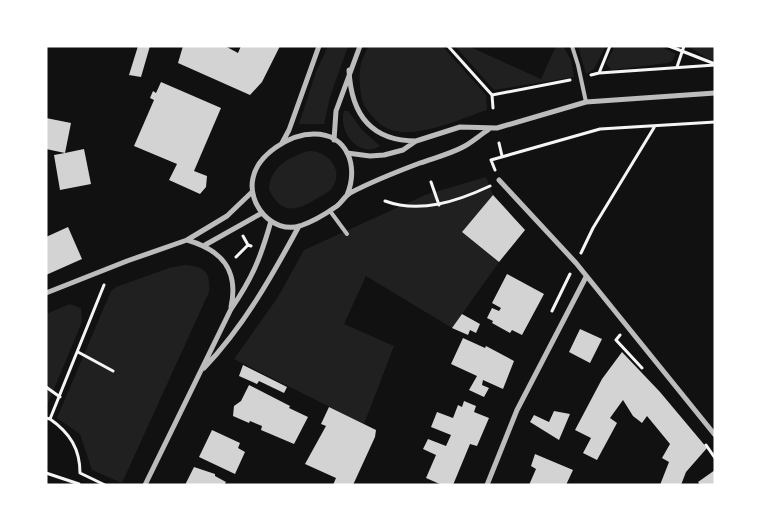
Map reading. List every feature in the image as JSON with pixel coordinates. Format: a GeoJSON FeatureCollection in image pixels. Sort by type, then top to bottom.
{"type":"FeatureCollection","features":[{"type":"Feature","properties":{"kind":"street"},"geometry":{"type":"LineString","coordinates":[[281,144],[289,130],[319,46]]}},
{"type":"Feature","properties":{"kind":"street"},"geometry":{"type":"LineString","coordinates":[[334,140],[336,111],[349,70],[360,46]]}},
{"type":"Feature","properties":{"kind":"street"},"geometry":{"type":"LineString","coordinates":[[349,70],[353,100],[367,123],[390,138],[416,141]]}},
{"type":"Feature","properties":{"kind":"street"},"geometry":{"type":"LineString","coordinates":[[347,195],[390,174],[463,147],[488,130],[586,102],[715,93]]}},
{"type":"Feature","properties":{"kind":"street"},"geometry":{"type":"LineString","coordinates":[[347,153],[370,156],[384,155],[403,150],[416,141],[460,127],[488,130]]}},
{"type":"Feature","properties":{"kind":"street"},"geometry":{"type":"LineString","coordinates":[[314,134],[334,140],[347,153],[353,173],[347,195],[339,205],[330,211],[299,226],[288,226],[271,221],[262,213],[252,192],[252,179],[257,167],[266,155],[281,144],[303,135],[314,134]]}},
{"type":"Feature","properties":{"kind":"street"},"geometry":{"type":"LineString","coordinates":[[499,180],[576,263],[715,435]]}},
{"type":"Feature","properties":{"kind":"street"},"geometry":{"type":"LineString","coordinates":[[46,293],[187,240],[227,216],[252,192]]}},
{"type":"Feature","properties":{"kind":"street"},"geometry":{"type":"LineString","coordinates":[[205,245],[262,213]]}},
{"type":"Feature","properties":{"kind":"street"},"geometry":{"type":"LineString","coordinates":[[145,485],[231,309],[249,283],[263,250],[271,221]]}},
{"type":"Feature","properties":{"kind":"street"},"geometry":{"type":"LineString","coordinates":[[200,372],[226,346],[265,288],[299,226]]}},
{"type":"Feature","properties":{"kind":"street"},"geometry":{"type":"LineString","coordinates":[[187,240],[205,245],[217,253],[226,264],[233,278],[234,294],[231,309]]}},
{"type":"Feature","properties":{"kind":"street"},"geometry":{"type":"LineString","coordinates":[[487,485],[518,410],[586,277]]}},
{"type":"Feature","properties":{"kind":"lane"},"geometry":{"type":"LineString","coordinates":[[572,46],[586,102]]}},
{"type":"Feature","properties":{"kind":"lane"},"geometry":{"type":"LineString","coordinates":[[330,211],[347,234]]}},
{"type":"Feature","properties":{"kind":"path"},"geometry":{"type":"LineString","coordinates":[[448,46],[492,95],[493,108]]}},
{"type":"Feature","properties":{"kind":"path"},"geometry":{"type":"LineString","coordinates":[[599,73],[610,46]]}},
{"type":"Feature","properties":{"kind":"path"},"geometry":{"type":"LineString","coordinates":[[669,46],[715,64]]}},
{"type":"Feature","properties":{"kind":"path"},"geometry":{"type":"LineString","coordinates":[[684,46],[677,67],[715,64]]}},
{"type":"Feature","properties":{"kind":"path"},"geometry":{"type":"LineString","coordinates":[[491,160],[600,129],[715,122]]}},
{"type":"Feature","properties":{"kind":"path"},"geometry":{"type":"LineString","coordinates":[[576,263],[593,228],[655,126]]}},
{"type":"Feature","properties":{"kind":"path"},"geometry":{"type":"LineString","coordinates":[[499,143],[502,156]]}},
{"type":"Feature","properties":{"kind":"path"},"geometry":{"type":"LineString","coordinates":[[385,201],[403,205],[439,205],[499,180]]}},
{"type":"Feature","properties":{"kind":"path"},"geometry":{"type":"LineString","coordinates":[[431,182],[439,205]]}},
{"type":"Feature","properties":{"kind":"path"},"geometry":{"type":"LineString","coordinates":[[234,260],[248,245]]}},
{"type":"Feature","properties":{"kind":"path"},"geometry":{"type":"LineString","coordinates":[[46,473],[78,484],[80,461],[73,442],[62,427],[48,419],[60,397],[104,285]]}},
{"type":"Feature","properties":{"kind":"path"},"geometry":{"type":"LineString","coordinates":[[78,352],[113,371]]}},
{"type":"Feature","properties":{"kind":"path"},"geometry":{"type":"LineString","coordinates":[[46,387],[60,397]]}},
{"type":"Feature","properties":{"kind":"path"},"geometry":{"type":"LineString","coordinates":[[80,473],[105,485]]}},
{"type":"Feature","properties":{"kind":"shaded area"},"geometry":{"type":"Polygon","coordinates":[[[328,46],[348,46],[330,97],[324,124],[299,124],[316,72],[328,46]]]}},
{"type":"Feature","properties":{"kind":"shaded area"},"geometry":{"type":"Polygon","coordinates":[[[369,46],[442,46],[486,95],[487,110],[427,130],[397,131],[384,127],[363,104],[360,69],[369,46]]]}},
{"type":"Feature","properties":{"kind":"shaded area"},"geometry":{"type":"Polygon","coordinates":[[[455,46],[468,46],[541,79],[556,46],[563,46],[571,60],[574,77],[494,90],[455,46]]]}},
{"type":"Feature","properties":{"kind":"shaded area"},"geometry":{"type":"Polygon","coordinates":[[[578,46],[606,46],[594,69],[586,74],[578,46]]]}},
{"type":"Feature","properties":{"kind":"shaded area"},"geometry":{"type":"Polygon","coordinates":[[[615,46],[659,46],[676,54],[672,61],[668,63],[611,70],[606,63],[615,46]]]}},
{"type":"Feature","properties":{"kind":"shaded area"},"geometry":{"type":"Polygon","coordinates":[[[688,46],[715,46],[715,60],[708,59],[688,46]]]}},
{"type":"Feature","properties":{"kind":"shaded area"},"geometry":{"type":"Polygon","coordinates":[[[344,111],[348,111],[362,130],[380,146],[364,149],[351,141],[344,127],[344,111]]]}},
{"type":"Feature","properties":{"kind":"shaded area"},"geometry":{"type":"Polygon","coordinates":[[[309,151],[322,154],[332,162],[336,174],[332,188],[301,206],[295,208],[283,207],[273,197],[269,189],[270,181],[282,164],[294,156],[309,151]]]}},
{"type":"Feature","properties":{"kind":"shaded area"},"geometry":{"type":"Polygon","coordinates":[[[486,177],[493,195],[462,232],[499,262],[452,328],[366,276],[344,324],[394,346],[364,424],[234,359],[278,297],[304,250],[425,195],[486,177]]]}},
{"type":"Feature","properties":{"kind":"shaded area"},"geometry":{"type":"Polygon","coordinates":[[[185,265],[197,267],[205,271],[209,279],[209,292],[122,483],[92,470],[80,434],[57,418],[111,291],[116,287],[169,268],[185,265]]]}},
{"type":"Feature","properties":{"kind":"shaded area"},"geometry":{"type":"Polygon","coordinates":[[[70,304],[81,308],[82,322],[46,408],[46,314],[70,304]]]}},
{"type":"Feature","properties":{"kind":"building"},"geometry":{"type":"Polygon","coordinates":[[[138,46],[150,46],[141,77],[129,75],[138,46]]]}},
{"type":"Feature","properties":{"kind":"building"},"geometry":{"type":"Polygon","coordinates":[[[183,46],[225,46],[238,53],[241,46],[280,46],[262,82],[250,95],[178,63],[183,46]]]}},
{"type":"Feature","properties":{"kind":"building"},"geometry":{"type":"Polygon","coordinates":[[[161,82],[221,108],[194,171],[207,176],[206,187],[200,194],[169,180],[177,164],[134,146],[154,100],[150,98],[153,91],[156,93],[161,82]]]}},
{"type":"Feature","properties":{"kind":"building"},"geometry":{"type":"Polygon","coordinates":[[[46,118],[71,123],[65,153],[46,149],[46,118]]]}},
{"type":"Feature","properties":{"kind":"building"},"geometry":{"type":"Polygon","coordinates":[[[84,149],[91,184],[60,190],[54,155],[84,149]]]}},
{"type":"Feature","properties":{"kind":"building"},"geometry":{"type":"Polygon","coordinates":[[[493,195],[525,230],[499,262],[462,232],[493,195]]]}},
{"type":"Feature","properties":{"kind":"building"},"geometry":{"type":"Polygon","coordinates":[[[68,227],[82,259],[46,275],[46,237],[68,227]]]}},
{"type":"Feature","properties":{"kind":"building"},"geometry":{"type":"Polygon","coordinates":[[[507,274],[544,294],[522,335],[512,330],[510,333],[487,318],[492,308],[499,311],[501,308],[492,303],[507,274]]]}},
{"type":"Feature","properties":{"kind":"building"},"geometry":{"type":"Polygon","coordinates":[[[462,314],[480,324],[476,333],[470,330],[468,335],[452,328],[462,314]]]}},
{"type":"Feature","properties":{"kind":"building"},"geometry":{"type":"Polygon","coordinates":[[[580,329],[602,339],[590,363],[569,352],[580,329]]]}},
{"type":"Feature","properties":{"kind":"building"},"geometry":{"type":"Polygon","coordinates":[[[463,338],[485,348],[486,346],[514,361],[503,389],[483,380],[482,385],[489,388],[484,397],[469,390],[477,376],[451,364],[463,338]]]}},
{"type":"Feature","properties":{"kind":"building"},"geometry":{"type":"Polygon","coordinates":[[[622,352],[660,392],[707,448],[686,472],[681,485],[660,485],[669,462],[662,458],[670,444],[647,416],[642,423],[633,416],[623,400],[610,418],[617,423],[597,460],[583,453],[591,438],[575,430],[602,379],[622,352]]]}},
{"type":"Feature","properties":{"kind":"building"},"geometry":{"type":"Polygon","coordinates":[[[243,365],[287,387],[284,393],[259,381],[257,384],[239,376],[243,365]]]}},
{"type":"Feature","properties":{"kind":"building"},"geometry":{"type":"Polygon","coordinates":[[[249,385],[308,417],[294,444],[261,430],[262,426],[233,416],[234,406],[241,401],[249,385]]]}},
{"type":"Feature","properties":{"kind":"building"},"geometry":{"type":"Polygon","coordinates":[[[464,401],[476,406],[474,412],[489,418],[477,446],[470,444],[453,485],[442,485],[426,478],[436,455],[423,449],[428,439],[446,446],[451,435],[431,427],[437,412],[453,418],[458,405],[462,407],[464,401]]]}},
{"type":"Feature","properties":{"kind":"building"},"geometry":{"type":"Polygon","coordinates":[[[329,407],[376,430],[375,437],[353,485],[333,485],[336,478],[305,464],[326,426],[321,424],[329,407]]]}},
{"type":"Feature","properties":{"kind":"building"},"geometry":{"type":"Polygon","coordinates":[[[554,411],[570,414],[559,440],[530,422],[534,415],[549,422],[554,411]]]}},
{"type":"Feature","properties":{"kind":"building"},"geometry":{"type":"Polygon","coordinates":[[[212,430],[240,443],[238,448],[245,452],[235,474],[199,457],[212,430]]]}},
{"type":"Feature","properties":{"kind":"building"},"geometry":{"type":"Polygon","coordinates":[[[535,454],[573,470],[566,485],[529,485],[536,469],[531,466],[535,454]]]}},
{"type":"Feature","properties":{"kind":"building"},"geometry":{"type":"Polygon","coordinates":[[[194,467],[215,474],[215,476],[226,482],[224,485],[185,485],[194,467]]]}},
{"type":"Feature","properties":{"kind":"building"},"geometry":{"type":"Polygon","coordinates":[[[715,470],[715,485],[700,485],[698,482],[715,470]]]}}]}
